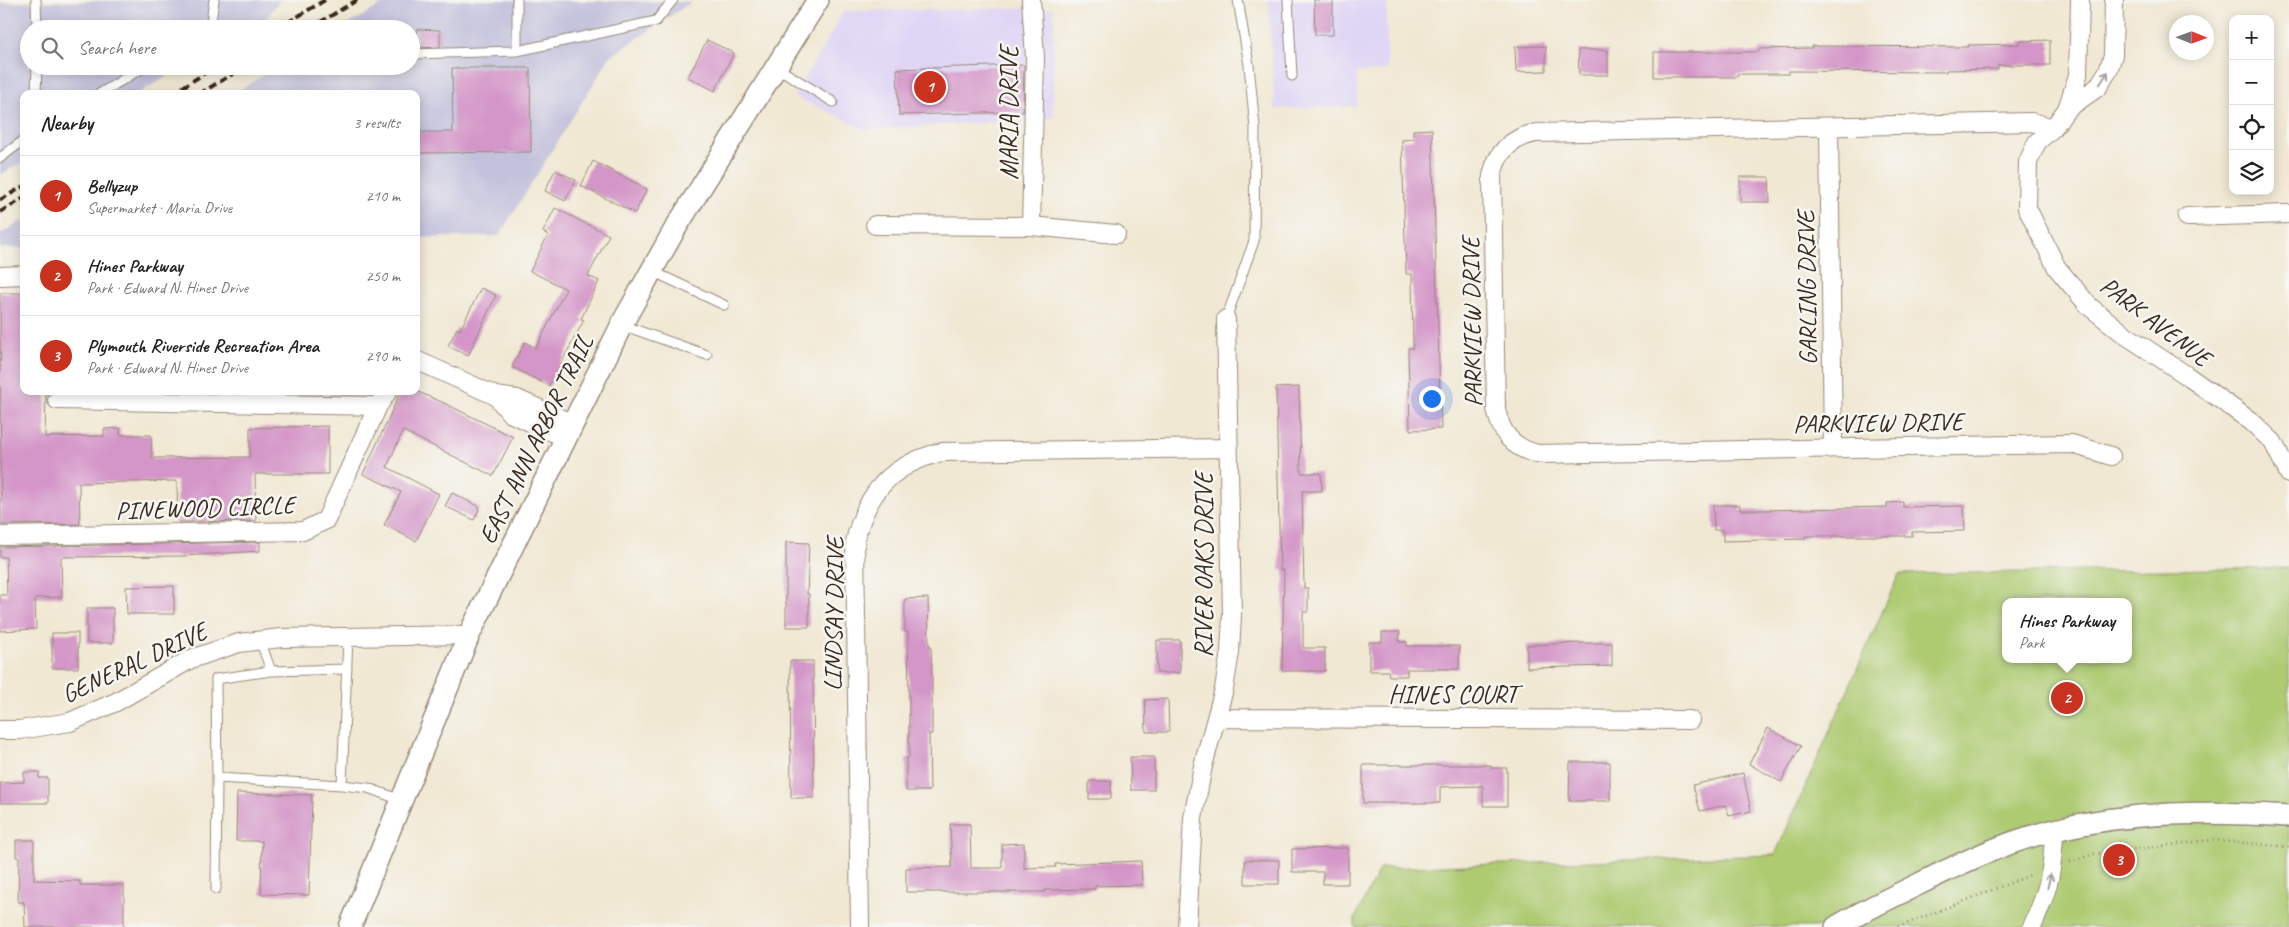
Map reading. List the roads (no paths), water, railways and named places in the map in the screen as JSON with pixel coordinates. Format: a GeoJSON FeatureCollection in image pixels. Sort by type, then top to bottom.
{"type":"FeatureCollection","features":[{"type":"Feature","properties":{"kind":"street","name":"EAST ANN ARBOR TRAIL"},"geometry":{"type":"LineString","coordinates":[[350,927],[469,635],[622,325],[675,229],[818,0]]}},
{"type":"Feature","properties":{"kind":"street","name":"MARIA DRIVE"},"geometry":{"type":"LineString","coordinates":[[1031,0],[1035,57],[1031,226]]}},
{"type":"Feature","properties":{"kind":"street"},"geometry":{"type":"LineString","coordinates":[[2067,109],[2078,75],[2080,0]]}},
{"type":"Feature","properties":{"kind":"street"},"geometry":{"type":"LineString","coordinates":[[2067,109],[2098,87],[2108,71],[2113,55],[2114,0]]}},
{"type":"Feature","properties":{"kind":"street","name":"PARK AVENUE"},"geometry":{"type":"LineString","coordinates":[[2067,109],[2053,128],[2037,142],[2028,162],[2027,200],[2031,216],[2057,268],[2089,306],[2124,334],[2252,422],[2273,442],[2289,474]]}},
{"type":"Feature","properties":{"kind":"street","name":"PARKVIEW DRIVE"},"geometry":{"type":"LineString","coordinates":[[2053,128],[2032,122],[1536,133],[1522,136],[1504,148],[1494,165],[1492,195],[1496,409],[1499,424],[1504,434],[1522,450],[1536,454],[2072,444],[2111,456]]}},
{"type":"Feature","properties":{"kind":"street","name":"GARLING DRIVE"},"geometry":{"type":"LineString","coordinates":[[1828,128],[1833,447]]}},
{"type":"Feature","properties":{"kind":"street"},"geometry":{"type":"LineString","coordinates":[[2187,217],[2289,214]]}},
{"type":"Feature","properties":{"kind":"street"},"geometry":{"type":"LineString","coordinates":[[875,225],[1031,226],[1116,234]]}},
{"type":"Feature","properties":{"kind":"street"},"geometry":{"type":"LineString","coordinates":[[0,276],[20,275]]}},
{"type":"Feature","properties":{"kind":"street","name":"RIVER OAKS DRIVE"},"geometry":{"type":"LineString","coordinates":[[1187,927],[1193,818],[1203,766],[1216,718],[1230,652],[1232,615],[1226,319]]}},
{"type":"Feature","properties":{"kind":"street"},"geometry":{"type":"LineString","coordinates":[[420,362],[496,396],[510,413],[569,431]]}},
{"type":"Feature","properties":{"kind":"street","name":"PINEWOOD CIRCLE"},"geometry":{"type":"LineString","coordinates":[[0,536],[303,531],[326,520],[378,406],[385,395]]}},
{"type":"Feature","properties":{"kind":"street"},"geometry":{"type":"LineString","coordinates":[[57,400],[378,406]]}},
{"type":"Feature","properties":{"kind":"street","name":"LINDSAY DRIVE"},"geometry":{"type":"LineString","coordinates":[[860,927],[855,542],[859,524],[876,490],[891,475],[907,464],[924,456],[942,452],[1228,448]]}},
{"type":"Feature","properties":{"kind":"street","name":"GENERAL DRIVE"},"geometry":{"type":"LineString","coordinates":[[0,730],[20,730],[70,722],[116,702],[191,659],[219,649],[260,640],[469,635]]}},
{"type":"Feature","properties":{"kind":"street","name":"HINES COURT"},"geometry":{"type":"LineString","coordinates":[[1216,718],[1690,720]]}},
{"type":"Feature","properties":{"kind":"street"},"geometry":{"type":"LineString","coordinates":[[1836,927],[1853,916],[1998,848],[2054,830],[2104,821],[2199,812],[2289,816]]}},
{"type":"Feature","properties":{"kind":"street"},"geometry":{"type":"LineString","coordinates":[[2032,927],[2046,894],[2053,867],[2054,830]]}},
{"type":"Feature","properties":{"kind":"lane"},"geometry":{"type":"LineString","coordinates":[[36,0],[36,20]]}},
{"type":"Feature","properties":{"kind":"lane"},"geometry":{"type":"LineString","coordinates":[[211,20],[214,0]]}},
{"type":"Feature","properties":{"kind":"lane"},"geometry":{"type":"LineString","coordinates":[[517,0],[517,51]]}},
{"type":"Feature","properties":{"kind":"lane"},"geometry":{"type":"LineString","coordinates":[[420,54],[517,51],[656,21],[673,0]]}},
{"type":"Feature","properties":{"kind":"lane"},"geometry":{"type":"LineString","coordinates":[[1226,319],[1254,241],[1255,128],[1249,65],[1238,0]]}},
{"type":"Feature","properties":{"kind":"lane"},"geometry":{"type":"LineString","coordinates":[[1288,0],[1292,76]]}},
{"type":"Feature","properties":{"kind":"lane"},"geometry":{"type":"LineString","coordinates":[[776,67],[834,102]]}},
{"type":"Feature","properties":{"kind":"lane"},"geometry":{"type":"LineString","coordinates":[[36,90],[37,75]]}},
{"type":"Feature","properties":{"kind":"lane"},"geometry":{"type":"LineString","coordinates":[[106,90],[131,75]]}},
{"type":"Feature","properties":{"kind":"lane"},"geometry":{"type":"LineString","coordinates":[[0,158],[20,143]]}},
{"type":"Feature","properties":{"kind":"lane"},"geometry":{"type":"LineString","coordinates":[[651,271],[724,305]]}},
{"type":"Feature","properties":{"kind":"lane"},"geometry":{"type":"LineString","coordinates":[[622,325],[707,355]]}},
{"type":"Feature","properties":{"kind":"lane"},"geometry":{"type":"LineString","coordinates":[[342,785],[348,637]]}},
{"type":"Feature","properties":{"kind":"lane"},"geometry":{"type":"LineString","coordinates":[[260,640],[271,671]]}},
{"type":"Feature","properties":{"kind":"lane"},"geometry":{"type":"LineString","coordinates":[[216,889],[216,679],[271,671],[347,669]]}},
{"type":"Feature","properties":{"kind":"lane"},"geometry":{"type":"LineString","coordinates":[[217,778],[368,788],[402,800]]}},
{"type":"Feature","properties":{"kind":"railway"},"geometry":{"type":"LineString","coordinates":[[292,20],[325,0]]}},
{"type":"Feature","properties":{"kind":"railway"},"geometry":{"type":"LineString","coordinates":[[324,20],[357,0]]}},
{"type":"Feature","properties":{"kind":"railway"},"geometry":{"type":"LineString","coordinates":[[178,90],[202,75]]}},
{"type":"Feature","properties":{"kind":"railway"},"geometry":{"type":"LineString","coordinates":[[206,90],[231,75]]}},
{"type":"Feature","properties":{"kind":"railway"},"geometry":{"type":"LineString","coordinates":[[0,200],[20,188]]}},
{"type":"Feature","properties":{"kind":"railway"},"geometry":{"type":"LineString","coordinates":[[0,212],[20,200]]}},
{"type":"Feature","properties":{"kind":"place","name":"Bellyzup"},"geometry":{"type":"Point","coordinates":[930,87]}},
{"type":"Feature","properties":{"kind":"place","name":"Hines Parkway"},"geometry":{"type":"Point","coordinates":[2067,698]}},
{"type":"Feature","properties":{"kind":"place","name":"Plymouth Riverside Recreation Area"},"geometry":{"type":"Point","coordinates":[2119,860]}}]}
